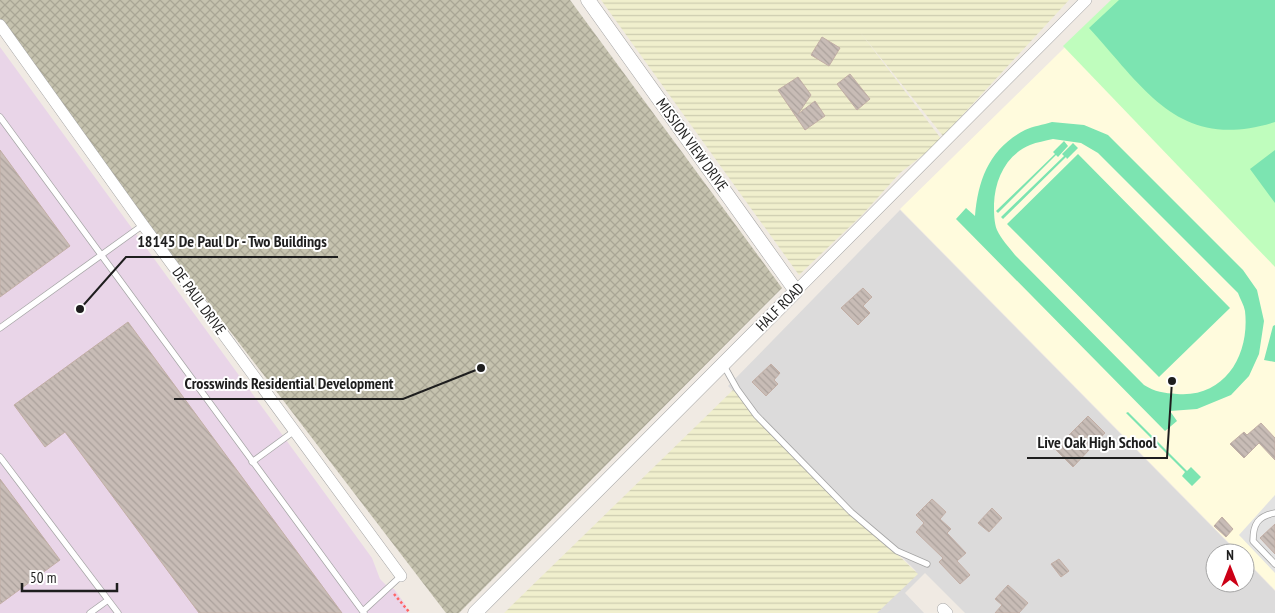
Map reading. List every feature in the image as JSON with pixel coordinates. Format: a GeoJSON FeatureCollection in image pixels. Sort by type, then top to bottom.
{"type":"FeatureCollection","features":[{"type":"Feature","properties":{"kind":"street","name":"MISSION VIEW DRIVE"},"geometry":{"type":"LineString","coordinates":[[588,0],[796,291]]}},
{"type":"Feature","properties":{"kind":"street","name":"HALF ROAD"},"geometry":{"type":"LineString","coordinates":[[475,613],[1086,0]]}},
{"type":"Feature","properties":{"kind":"street","name":"DE PAUL DRIVE"},"geometry":{"type":"LineString","coordinates":[[0,25],[142,225],[400,576]]}},
{"type":"Feature","properties":{"kind":"lane"},"geometry":{"type":"LineString","coordinates":[[0,117],[363,612],[400,576]]}},
{"type":"Feature","properties":{"kind":"lane"},"geometry":{"type":"LineString","coordinates":[[0,328],[142,225]]}},
{"type":"Feature","properties":{"kind":"lane"},"geometry":{"type":"LineString","coordinates":[[723,364],[737,389],[756,415],[851,512],[898,551],[926,564]]}},
{"type":"Feature","properties":{"kind":"lane"},"geometry":{"type":"LineString","coordinates":[[252,462],[293,432]]}},
{"type":"Feature","properties":{"kind":"lane"},"geometry":{"type":"LineString","coordinates":[[0,457],[118,613]]}},
{"type":"Feature","properties":{"kind":"lane"},"geometry":{"type":"LineString","coordinates":[[1275,513],[1266,515],[1258,521],[1253,530],[1253,541],[1275,564]]}},
{"type":"Feature","properties":{"kind":"lane"},"geometry":{"type":"LineString","coordinates":[[90,613],[108,600]]}},
{"type":"Feature","properties":{"kind":"path"},"geometry":{"type":"LineString","coordinates":[[390,590],[410,613]]}},
{"type":"Feature","properties":{"kind":"shaded area"},"geometry":{"type":"Polygon","coordinates":[[[0,0],[570,0],[782,288],[459,613],[446,613],[63,113],[0,25],[0,0]]]}},
{"type":"Feature","properties":{"kind":"shaded area"},"geometry":{"type":"Polygon","coordinates":[[[1113,0],[1275,0],[1275,590],[1255,569],[1255,543],[1229,543],[900,209],[1113,0]]]}},
{"type":"Feature","properties":{"kind":"shaded area"},"geometry":{"type":"Polygon","coordinates":[[[0,47],[372,558],[380,579],[394,589],[405,604],[408,613],[0,613],[0,47]]]}},
{"type":"Feature","properties":{"kind":"shaded area"},"geometry":{"type":"Polygon","coordinates":[[[900,210],[1228,543],[1205,543],[1205,593],[1255,593],[1255,570],[1275,591],[1275,613],[965,613],[925,573],[905,593],[924,613],[873,613],[916,571],[728,386],[900,210]]]}},
{"type":"Feature","properties":{"kind":"shaded area"},"geometry":{"type":"Polygon","coordinates":[[[1275,495],[1275,573],[1255,552],[1255,543],[1247,543],[1239,535],[1275,495]]]}},
{"type":"Feature","properties":{"kind":"green space"},"geometry":{"type":"Polygon","coordinates":[[[601,0],[1069,0],[943,136],[860,32],[942,140],[900,173],[862,215],[799,275],[601,0]]]}},
{"type":"Feature","properties":{"kind":"green space"},"geometry":{"type":"Polygon","coordinates":[[[1111,0],[1275,0],[1275,267],[1063,46],[1111,0]]]}},
{"type":"Feature","properties":{"kind":"green space"},"geometry":{"type":"Polygon","coordinates":[[[1119,0],[1275,0],[1275,122],[1242,129],[1213,129],[1189,122],[1167,110],[1148,93],[1089,28],[1119,0]]]}},
{"type":"Feature","properties":{"kind":"green space"},"geometry":{"type":"Polygon","coordinates":[[[1052,122],[1084,125],[1108,135],[1243,270],[1257,290],[1264,321],[1259,354],[1249,376],[1231,395],[1197,409],[1170,411],[1177,421],[1165,431],[956,219],[966,208],[975,216],[979,189],[983,177],[995,155],[1003,146],[1013,137],[1031,127],[1052,122]],[[1053,139],[1038,142],[1022,149],[1008,161],[1003,169],[995,195],[994,217],[999,233],[1015,255],[1144,385],[1160,392],[1177,394],[1194,393],[1209,389],[1221,381],[1231,370],[1238,358],[1243,343],[1245,311],[1238,293],[1098,153],[1081,143],[1053,139]]]}},
{"type":"Feature","properties":{"kind":"green space"},"geometry":{"type":"Polygon","coordinates":[[[1064,141],[1068,146],[1058,157],[1056,155],[998,213],[996,211],[1055,154],[1053,152],[1064,141]]]}},
{"type":"Feature","properties":{"kind":"green space"},"geometry":{"type":"Polygon","coordinates":[[[1073,143],[1078,148],[1067,159],[1066,157],[1003,219],[1001,217],[1064,156],[1062,154],[1073,143]]]}},
{"type":"Feature","properties":{"kind":"green space"},"geometry":{"type":"Polygon","coordinates":[[[1275,150],[1275,203],[1250,169],[1275,150]]]}},
{"type":"Feature","properties":{"kind":"green space"},"geometry":{"type":"Polygon","coordinates":[[[1078,154],[1230,308],[1159,377],[1007,224],[1078,154]]]}},
{"type":"Feature","properties":{"kind":"green space"},"geometry":{"type":"Polygon","coordinates":[[[1275,325],[1275,362],[1264,360],[1273,326],[1275,325]]]}},
{"type":"Feature","properties":{"kind":"green space"},"geometry":{"type":"Polygon","coordinates":[[[733,390],[794,455],[918,574],[877,613],[504,613],[733,390]]]}},
{"type":"Feature","properties":{"kind":"green space"},"geometry":{"type":"Polygon","coordinates":[[[1128,412],[1187,471],[1191,467],[1201,477],[1192,486],[1182,476],[1185,472],[1126,413],[1128,412]]]}},
{"type":"Feature","properties":{"kind":"building"},"geometry":{"type":"Polygon","coordinates":[[[822,37],[840,48],[829,66],[811,55],[822,37]]]}},
{"type":"Feature","properties":{"kind":"building"},"geometry":{"type":"Polygon","coordinates":[[[850,74],[870,99],[857,110],[837,84],[850,74]]]}},
{"type":"Feature","properties":{"kind":"building"},"geometry":{"type":"Polygon","coordinates":[[[798,77],[811,95],[798,114],[815,101],[825,116],[805,130],[778,90],[798,77]]]}},
{"type":"Feature","properties":{"kind":"building"},"geometry":{"type":"Polygon","coordinates":[[[0,150],[70,246],[0,297],[0,150]]]}},
{"type":"Feature","properties":{"kind":"building"},"geometry":{"type":"Polygon","coordinates":[[[863,288],[872,297],[863,306],[870,313],[858,325],[841,308],[863,288]]]}},
{"type":"Feature","properties":{"kind":"building"},"geometry":{"type":"Polygon","coordinates":[[[128,322],[342,613],[199,613],[65,432],[45,447],[14,405],[128,322]]]}},
{"type":"Feature","properties":{"kind":"building"},"geometry":{"type":"Polygon","coordinates":[[[771,364],[780,373],[774,380],[778,384],[766,396],[752,382],[771,364]]]}},
{"type":"Feature","properties":{"kind":"building"},"geometry":{"type":"Polygon","coordinates":[[[1088,416],[1105,433],[1073,467],[1055,449],[1088,416]]]}},
{"type":"Feature","properties":{"kind":"building"},"geometry":{"type":"Polygon","coordinates":[[[1261,423],[1275,438],[1275,460],[1259,443],[1244,458],[1230,444],[1244,432],[1247,435],[1261,423]]]}},
{"type":"Feature","properties":{"kind":"building"},"geometry":{"type":"Polygon","coordinates":[[[0,479],[60,560],[0,604],[0,479]]]}},
{"type":"Feature","properties":{"kind":"building"},"geometry":{"type":"Polygon","coordinates":[[[932,499],[946,512],[940,519],[951,529],[947,533],[966,553],[957,561],[970,575],[960,584],[939,562],[943,558],[916,532],[924,523],[916,515],[932,499]]]}},
{"type":"Feature","properties":{"kind":"building"},"geometry":{"type":"Polygon","coordinates":[[[992,508],[1002,518],[989,532],[978,523],[992,508]]]}},
{"type":"Feature","properties":{"kind":"building"},"geometry":{"type":"Polygon","coordinates":[[[1222,517],[1233,529],[1226,537],[1214,526],[1222,517]]]}},
{"type":"Feature","properties":{"kind":"building"},"geometry":{"type":"Polygon","coordinates":[[[1275,524],[1275,554],[1260,538],[1275,524]]]}},
{"type":"Feature","properties":{"kind":"building"},"geometry":{"type":"Polygon","coordinates":[[[1059,559],[1069,571],[1061,577],[1051,564],[1059,559]]]}},
{"type":"Feature","properties":{"kind":"building"},"geometry":{"type":"Polygon","coordinates":[[[1008,585],[1028,603],[1019,613],[995,613],[1002,605],[995,599],[1008,585]]]}},
{"type":"Feature","properties":{"kind":"place","name":"18145 De Paul Dr - Two Buildings"},"geometry":{"type":"Point","coordinates":[80,309]}},
{"type":"Feature","properties":{"kind":"place","name":"Crosswinds Residential Development"},"geometry":{"type":"Point","coordinates":[481,368]}},
{"type":"Feature","properties":{"kind":"place","name":"Live Oak High School"},"geometry":{"type":"Point","coordinates":[1172,381]}}]}
